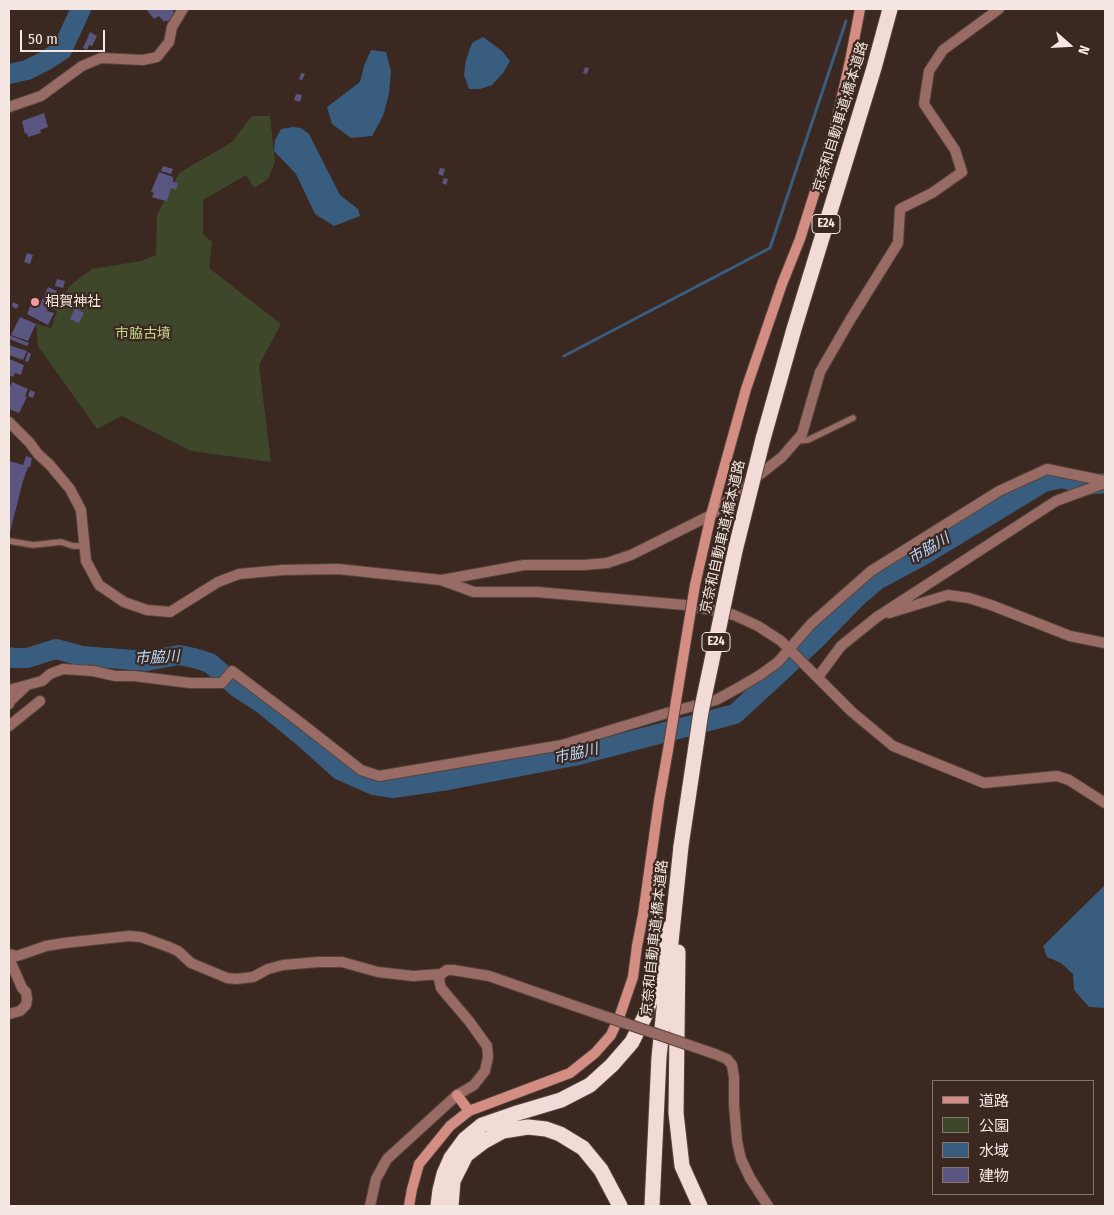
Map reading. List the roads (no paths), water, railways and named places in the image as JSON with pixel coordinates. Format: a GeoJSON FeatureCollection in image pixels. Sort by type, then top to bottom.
{"type":"FeatureCollection","features":[{"type":"Feature","properties":{"kind":"highway","name":"京奈和自動車道;橋本道路"},"geometry":{"type":"LineString","coordinates":[[652,1206],[659,1057],[677,878],[701,712],[735,551],[763,439],[890,9]]}},
{"type":"Feature","properties":{"kind":"highway"},"geometry":{"type":"LineString","coordinates":[[677,878],[679,931],[676,1113],[682,1166],[700,1206]]}},
{"type":"Feature","properties":{"kind":"highway"},"geometry":{"type":"LineString","coordinates":[[438,1206],[440,1190],[450,1158],[465,1139],[482,1125],[561,1100],[590,1084],[612,1065],[632,1042],[645,1016],[654,986],[660,948],[672,926]]}},
{"type":"Feature","properties":{"kind":"highway"},"geometry":{"type":"LineString","coordinates":[[451,1206],[453,1181],[466,1156],[483,1142],[503,1131],[528,1127],[546,1129],[560,1134],[583,1148],[601,1170],[620,1206]]}},
{"type":"Feature","properties":{"kind":"street"},"geometry":{"type":"LineString","coordinates":[[9,107],[41,96],[82,66],[102,58],[143,60],[157,57],[169,42],[172,27],[183,9]]}},
{"type":"Feature","properties":{"kind":"street"},"geometry":{"type":"LineString","coordinates":[[409,1206],[419,1164],[450,1126],[470,1111],[570,1072],[596,1052],[611,1035],[620,1015],[634,977],[659,801],[695,585],[711,515],[750,376],[800,239],[834,131],[860,9]]}},
{"type":"Feature","properties":{"kind":"street"},"geometry":{"type":"LineString","coordinates":[[441,580],[524,565],[607,563],[632,555],[711,515],[782,457],[802,434],[807,423],[820,372],[898,244],[900,209],[932,193],[962,172],[955,150],[924,104],[929,71],[943,50],[999,9]]}},
{"type":"Feature","properties":{"kind":"street"},"geometry":{"type":"LineString","coordinates":[[9,422],[70,489],[82,510],[86,561],[99,585],[124,602],[147,610],[170,612],[218,582],[239,574],[283,570],[338,569],[441,580],[474,592],[537,592],[685,605],[707,609],[734,615],[758,626],[781,642],[852,712],[893,746],[984,783],[1057,776],[1069,780],[1105,804]]}},
{"type":"Feature","properties":{"kind":"street"},"geometry":{"type":"LineString","coordinates":[[9,690],[42,681],[50,674],[63,669],[190,683],[222,683],[232,671],[361,770],[379,776],[562,745],[716,700],[760,675],[778,662],[811,624],[871,571],[999,491],[1047,469],[1105,482]]}},
{"type":"Feature","properties":{"kind":"street"},"geometry":{"type":"LineString","coordinates":[[818,678],[841,646],[877,617],[1056,501],[1105,482]]}},
{"type":"Feature","properties":{"kind":"street"},"geometry":{"type":"LineString","coordinates":[[877,617],[948,595],[969,598],[991,605],[1070,636],[1105,643]]}},
{"type":"Feature","properties":{"kind":"street"},"geometry":{"type":"LineString","coordinates":[[9,704],[25,687]]}},
{"type":"Feature","properties":{"kind":"street"},"geometry":{"type":"LineString","coordinates":[[9,726],[40,701]]}},
{"type":"Feature","properties":{"kind":"street"},"geometry":{"type":"LineString","coordinates":[[9,1014],[20,1011],[26,1005],[27,999],[26,992],[22,988],[9,956],[17,956],[46,946],[64,943],[129,936],[141,937],[170,947],[178,951],[191,963],[227,978],[236,979],[253,977],[268,969],[284,965],[318,962],[342,962],[378,972],[413,976],[441,974],[447,970],[454,970],[489,976],[727,1059],[732,1065],[734,1077],[735,1126],[741,1160],[768,1206]]}},
{"type":"Feature","properties":{"kind":"street"},"geometry":{"type":"LineString","coordinates":[[370,1206],[376,1179],[387,1159],[457,1095],[474,1085],[485,1071],[488,1057],[487,1046],[441,988],[439,979],[441,974]]}},
{"type":"Feature","properties":{"kind":"street"},"geometry":{"type":"LineString","coordinates":[[457,1095],[470,1111]]}},
{"type":"Feature","properties":{"kind":"lane"},"geometry":{"type":"LineString","coordinates":[[796,441],[808,440],[853,418]]}},
{"type":"Feature","properties":{"kind":"lane"},"geometry":{"type":"LineString","coordinates":[[9,542],[33,545],[61,542],[73,546],[84,546]]}},
{"type":"Feature","properties":{"kind":"water"},"geometry":{"type":"Polygon","coordinates":[[[483,37],[502,51],[510,61],[503,73],[492,85],[480,89],[469,89],[464,75],[466,60],[472,43],[483,37]]]}},
{"type":"Feature","properties":{"kind":"water"},"geometry":{"type":"Polygon","coordinates":[[[371,50],[386,52],[391,71],[389,94],[383,116],[372,136],[351,138],[332,124],[327,107],[360,82],[371,50]]]}},
{"type":"Feature","properties":{"kind":"water"},"geometry":{"type":"Polygon","coordinates":[[[301,128],[309,134],[340,195],[358,209],[360,216],[334,226],[315,214],[296,174],[274,151],[275,140],[281,129],[301,128]]]}},
{"type":"Feature","properties":{"kind":"water"},"geometry":{"type":"Polygon","coordinates":[[[1105,885],[1105,1008],[1089,1007],[1074,990],[1073,974],[1061,963],[1047,957],[1043,946],[1105,885]]]}},
{"type":"Feature","properties":{"kind":"waterway"},"geometry":{"type":"LineString","coordinates":[[9,74],[27,70],[62,50],[81,9]]}},
{"type":"Feature","properties":{"kind":"waterway"},"geometry":{"type":"LineString","coordinates":[[564,356],[770,248],[846,21]]}},
{"type":"Feature","properties":{"kind":"waterway","name":"市脇川"},"geometry":{"type":"LineString","coordinates":[[9,657],[27,658],[56,649],[82,656],[146,661],[179,655],[194,658],[210,663],[238,688],[264,705],[303,737],[340,770],[374,785],[393,788],[448,780],[574,756],[735,714],[877,580],[922,556],[1044,482],[1062,478],[1086,485],[1105,483]]}},
{"type":"Feature","properties":{"kind":"place","name":"相賀神社"},"geometry":{"type":"Point","coordinates":[35,302]}},
{"type":"Feature","properties":{"kind":"park label","name":"市脇古墳"},"geometry":{"type":"Point","coordinates":[143,334]}}]}
